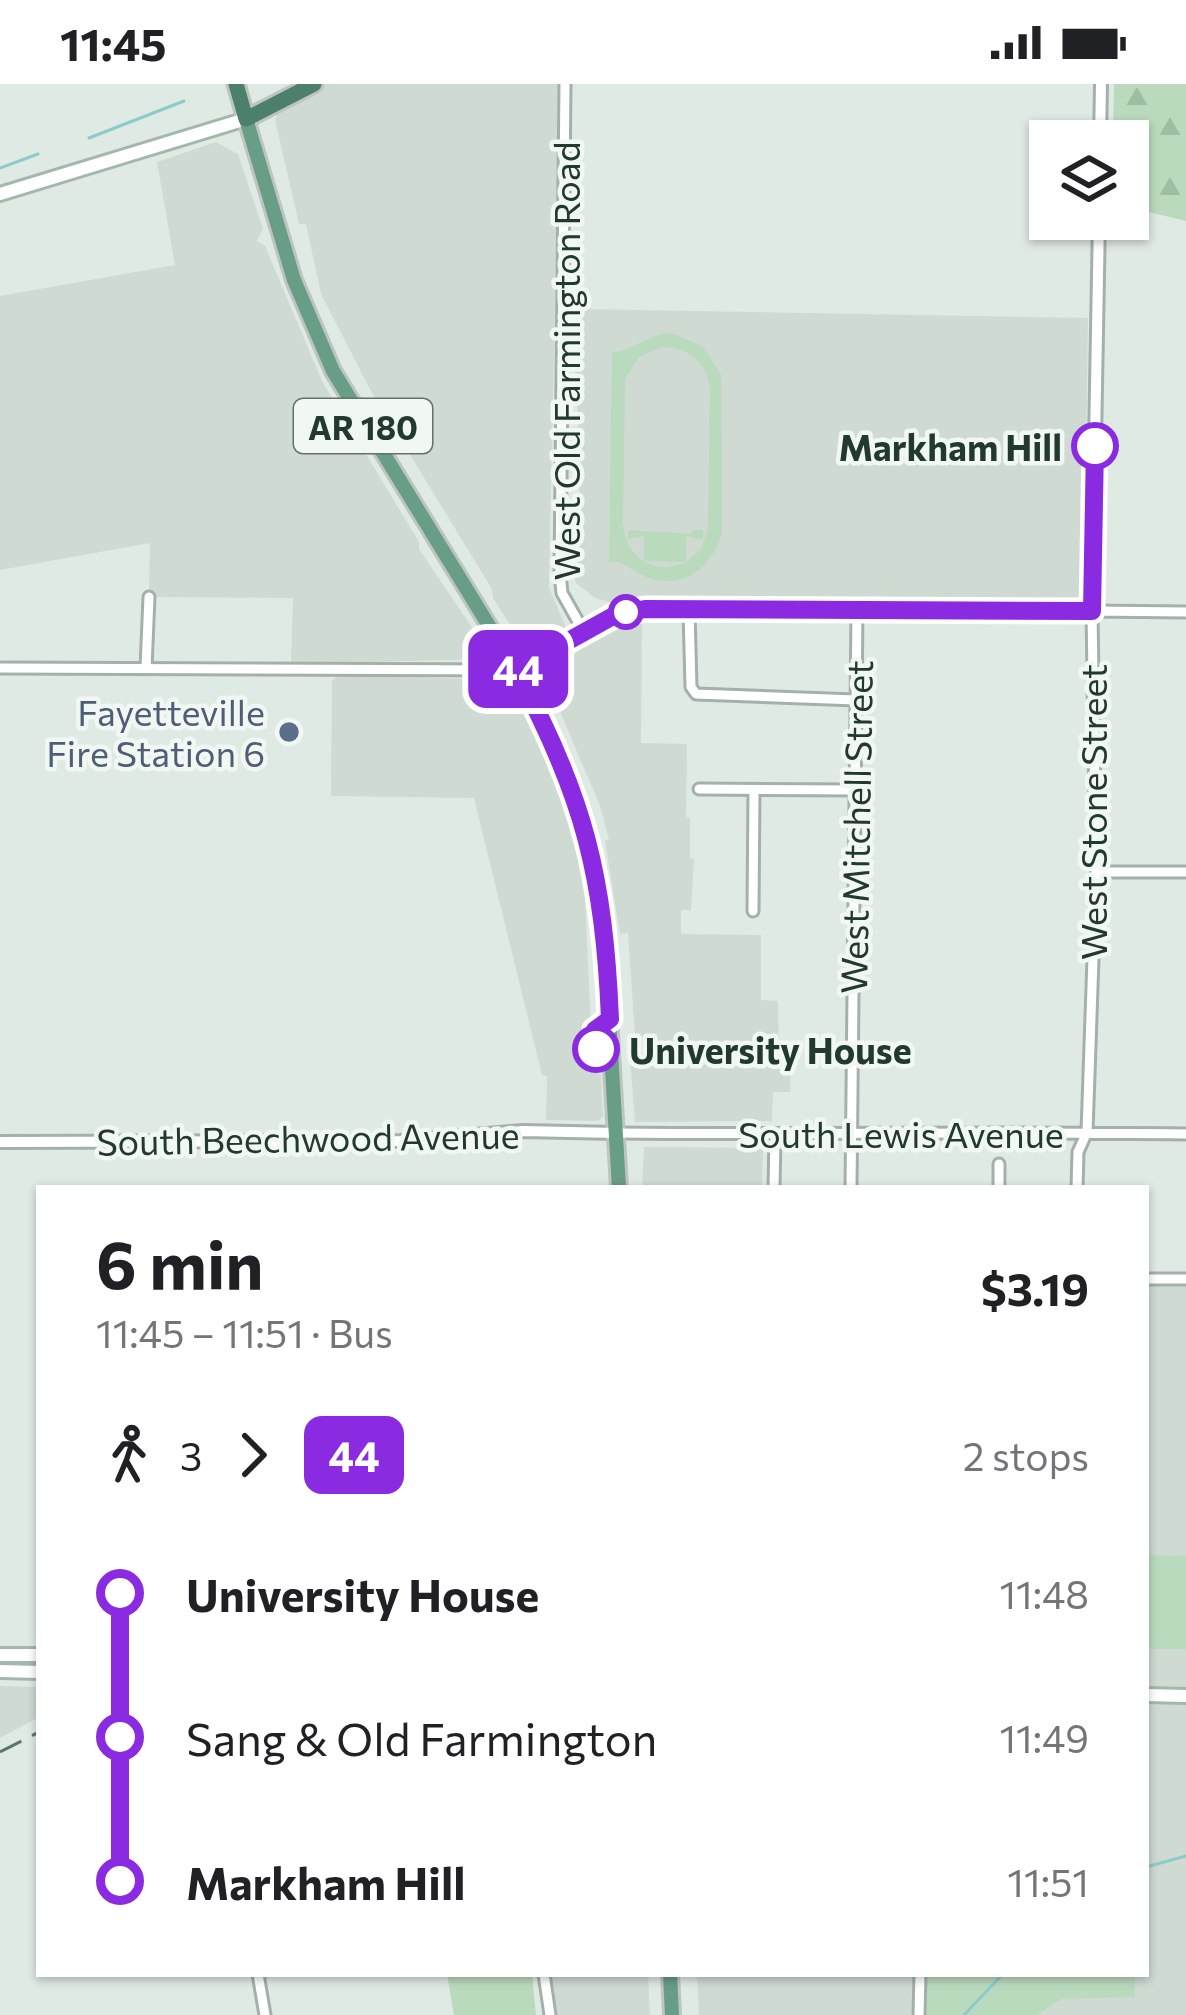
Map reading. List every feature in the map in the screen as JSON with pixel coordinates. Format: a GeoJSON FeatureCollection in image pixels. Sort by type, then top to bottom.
{"type":"FeatureCollection","features":[{"type":"Feature","properties":{"kind":"highway"},"geometry":{"type":"LineString","coordinates":[[236,84],[246,119],[314,84]]}},
{"type":"Feature","properties":{"kind":"main road"},"geometry":{"type":"LineString","coordinates":[[0,194],[246,119]]}},
{"type":"Feature","properties":{"kind":"main road","name":"AR 180"},"geometry":{"type":"LineString","coordinates":[[246,119],[294,280],[332,371],[516,670],[566,770],[595,866],[608,974],[619,1185]]}},
{"type":"Feature","properties":{"kind":"main road"},"geometry":{"type":"LineString","coordinates":[[0,1655],[36,1655]]}},
{"type":"Feature","properties":{"kind":"main road"},"geometry":{"type":"LineString","coordinates":[[0,1671],[36,1672]]}},
{"type":"Feature","properties":{"kind":"main road"},"geometry":{"type":"LineString","coordinates":[[1149,1695],[1186,1696]]}},
{"type":"Feature","properties":{"kind":"main road"},"geometry":{"type":"LineString","coordinates":[[670,1977],[672,2015]]}},
{"type":"Feature","properties":{"kind":"street","name":"West Old Farmington Road"},"geometry":{"type":"LineString","coordinates":[[565,84],[560,574],[562,593],[584,632]]}},
{"type":"Feature","properties":{"kind":"street"},"geometry":{"type":"LineString","coordinates":[[1100,120],[1101,84]]}},
{"type":"Feature","properties":{"kind":"street","name":"West Stone Street"},"geometry":{"type":"LineString","coordinates":[[1077,1185],[1078,1152],[1087,1132],[1096,872],[1092,611],[1099,240]]}},
{"type":"Feature","properties":{"kind":"street"},"geometry":{"type":"LineString","coordinates":[[146,668],[149,597]]}},
{"type":"Feature","properties":{"kind":"street"},"geometry":{"type":"LineString","coordinates":[[0,668],[516,670],[631,610],[1186,612]]}},
{"type":"Feature","properties":{"kind":"street"},"geometry":{"type":"LineString","coordinates":[[689,610],[691,687],[696,694],[856,700]]}},
{"type":"Feature","properties":{"kind":"street","name":"West Mitchell Street"},"geometry":{"type":"LineString","coordinates":[[851,1185],[857,610]]}},
{"type":"Feature","properties":{"kind":"street"},"geometry":{"type":"LineString","coordinates":[[699,790],[855,790]]}},
{"type":"Feature","properties":{"kind":"street"},"geometry":{"type":"LineString","coordinates":[[753,911],[754,790]]}},
{"type":"Feature","properties":{"kind":"street"},"geometry":{"type":"LineString","coordinates":[[1096,872],[1186,872]]}},
{"type":"Feature","properties":{"kind":"street","name":"South Beechwood Avenue"},"geometry":{"type":"LineString","coordinates":[[0,1142],[400,1141],[499,1132],[616,1133]]}},
{"type":"Feature","properties":{"kind":"street","name":"South Lewis Avenue"},"geometry":{"type":"LineString","coordinates":[[616,1133],[1186,1134]]}},
{"type":"Feature","properties":{"kind":"street"},"geometry":{"type":"LineString","coordinates":[[774,1185],[775,1135]]}},
{"type":"Feature","properties":{"kind":"street"},"geometry":{"type":"LineString","coordinates":[[999,1164],[999,1185]]}},
{"type":"Feature","properties":{"kind":"street"},"geometry":{"type":"LineString","coordinates":[[1149,1279],[1186,1279]]}},
{"type":"Feature","properties":{"kind":"street"},"geometry":{"type":"LineString","coordinates":[[259,1977],[266,2015]]}},
{"type":"Feature","properties":{"kind":"street"},"geometry":{"type":"LineString","coordinates":[[544,1977],[550,2015]]}},
{"type":"Feature","properties":{"kind":"street"},"geometry":{"type":"LineString","coordinates":[[919,2015],[920,1977]]}},
{"type":"Feature","properties":{"kind":"shaded area"},"geometry":{"type":"Polygon","coordinates":[[[326,84],[560,84],[549,588],[566,627],[533,645],[520,640],[493,598],[492,589],[371,391],[321,294],[275,120],[279,110],[326,84]]]}},
{"type":"Feature","properties":{"kind":"shaded area"},"geometry":{"type":"Polygon","coordinates":[[[216,142],[238,154],[263,229],[257,241],[265,246],[323,383],[419,549],[490,654],[488,659],[291,664],[293,598],[149,597],[150,543],[0,570],[0,296],[175,265],[157,162],[216,142]]]}},
{"type":"Feature","properties":{"kind":"shaded area"},"geometry":{"type":"Polygon","coordinates":[[[580,309],[1088,318],[1084,596],[1077,602],[628,597],[613,603],[595,598],[576,583],[569,565],[573,513],[580,493],[574,343],[580,309]]]}},
{"type":"Feature","properties":{"kind":"shaded area"},"geometry":{"type":"Polygon","coordinates":[[[642,623],[641,743],[687,744],[686,817],[690,818],[690,858],[694,859],[691,910],[681,910],[681,934],[761,935],[761,1000],[778,1001],[779,1064],[791,1064],[790,1092],[773,1092],[772,1121],[635,1122],[630,1057],[636,1051],[628,933],[620,934],[605,841],[609,839],[600,806],[553,695],[559,690],[563,658],[619,629],[642,623]]]}},
{"type":"Feature","properties":{"kind":"shaded area"},"geometry":{"type":"Polygon","coordinates":[[[358,675],[495,680],[510,688],[520,703],[552,770],[584,878],[593,1070],[601,1075],[603,1116],[598,1121],[546,1120],[547,1076],[542,1075],[474,798],[331,796],[332,681],[358,675]]]}},
{"type":"Feature","properties":{"kind":"shaded area"},"geometry":{"type":"Polygon","coordinates":[[[644,1147],[763,1148],[762,1185],[642,1185],[644,1147]]]}},
{"type":"Feature","properties":{"kind":"shaded area"},"geometry":{"type":"Polygon","coordinates":[[[1149,1279],[1186,1279],[1186,2015],[699,2015],[697,1977],[1149,1977],[1149,1279]]]}},
{"type":"Feature","properties":{"kind":"shaded area"},"geometry":{"type":"Polygon","coordinates":[[[0,1686],[36,1687],[36,1719],[0,1738],[0,1686]]]}},
{"type":"Feature","properties":{"kind":"shaded area"},"geometry":{"type":"Polygon","coordinates":[[[551,1977],[648,1977],[650,2015],[557,2015],[551,1977]]]}},
{"type":"Feature","properties":{"kind":"green space"},"geometry":{"type":"Polygon","coordinates":[[[1114,84],[1186,84],[1186,221],[1149,212],[1149,120],[1113,120],[1114,84]]]}},
{"type":"Feature","properties":{"kind":"green space"},"geometry":{"type":"Polygon","coordinates":[[[673,333],[703,347],[721,374],[722,531],[713,553],[697,571],[665,581],[609,561],[612,352],[673,333]],[[663,347],[639,357],[625,379],[623,524],[636,555],[653,566],[675,566],[701,549],[708,529],[710,390],[706,372],[696,359],[663,347]]]}},
{"type":"Feature","properties":{"kind":"green space"},"geometry":{"type":"Polygon","coordinates":[[[628,530],[692,534],[703,530],[703,540],[686,536],[686,562],[644,561],[644,536],[628,539],[628,530]]]}},
{"type":"Feature","properties":{"kind":"green space"},"geometry":{"type":"Polygon","coordinates":[[[1149,1555],[1186,1556],[1186,1649],[1149,1649],[1149,1555]]]}},
{"type":"Feature","properties":{"kind":"green space"},"geometry":{"type":"Polygon","coordinates":[[[448,1977],[532,1977],[536,2015],[454,2015],[448,1977]]]}},
{"type":"Feature","properties":{"kind":"green space"},"geometry":{"type":"Polygon","coordinates":[[[926,1977],[1135,1977],[1135,1997],[1061,1999],[1037,2015],[926,2015],[926,1977]]]}},
{"type":"Feature","properties":{"kind":"waterway"},"geometry":{"type":"LineString","coordinates":[[89,138],[184,101]]}},
{"type":"Feature","properties":{"kind":"waterway"},"geometry":{"type":"LineString","coordinates":[[0,168],[38,154]]}},
{"type":"Feature","properties":{"kind":"waterway"},"geometry":{"type":"LineString","coordinates":[[1149,1866],[1186,1856]]}},
{"type":"Feature","properties":{"kind":"waterway"},"geometry":{"type":"LineString","coordinates":[[964,2015],[1000,1977]]}},
{"type":"Feature","properties":{"kind":"railway"},"geometry":{"type":"LineString","coordinates":[[0,1752],[36,1734]]}},
{"type":"Feature","properties":{"kind":"bus line","name":"44"},"geometry":{"type":"LineString","coordinates":[[596,1049],[595,1030],[610,1019],[595,866],[572,785],[516,670],[631,610],[1092,611],[1095,446]]}},
{"type":"Feature","properties":{"kind":"place","name":"Markham Hill"},"geometry":{"type":"Point","coordinates":[1095,446]}},
{"type":"Feature","properties":{"kind":"place","name":"Fayetteville Fire Station 6"},"geometry":{"type":"Point","coordinates":[289,732]}},
{"type":"Feature","properties":{"kind":"place","name":"University House"},"geometry":{"type":"Point","coordinates":[596,1049]}}]}
